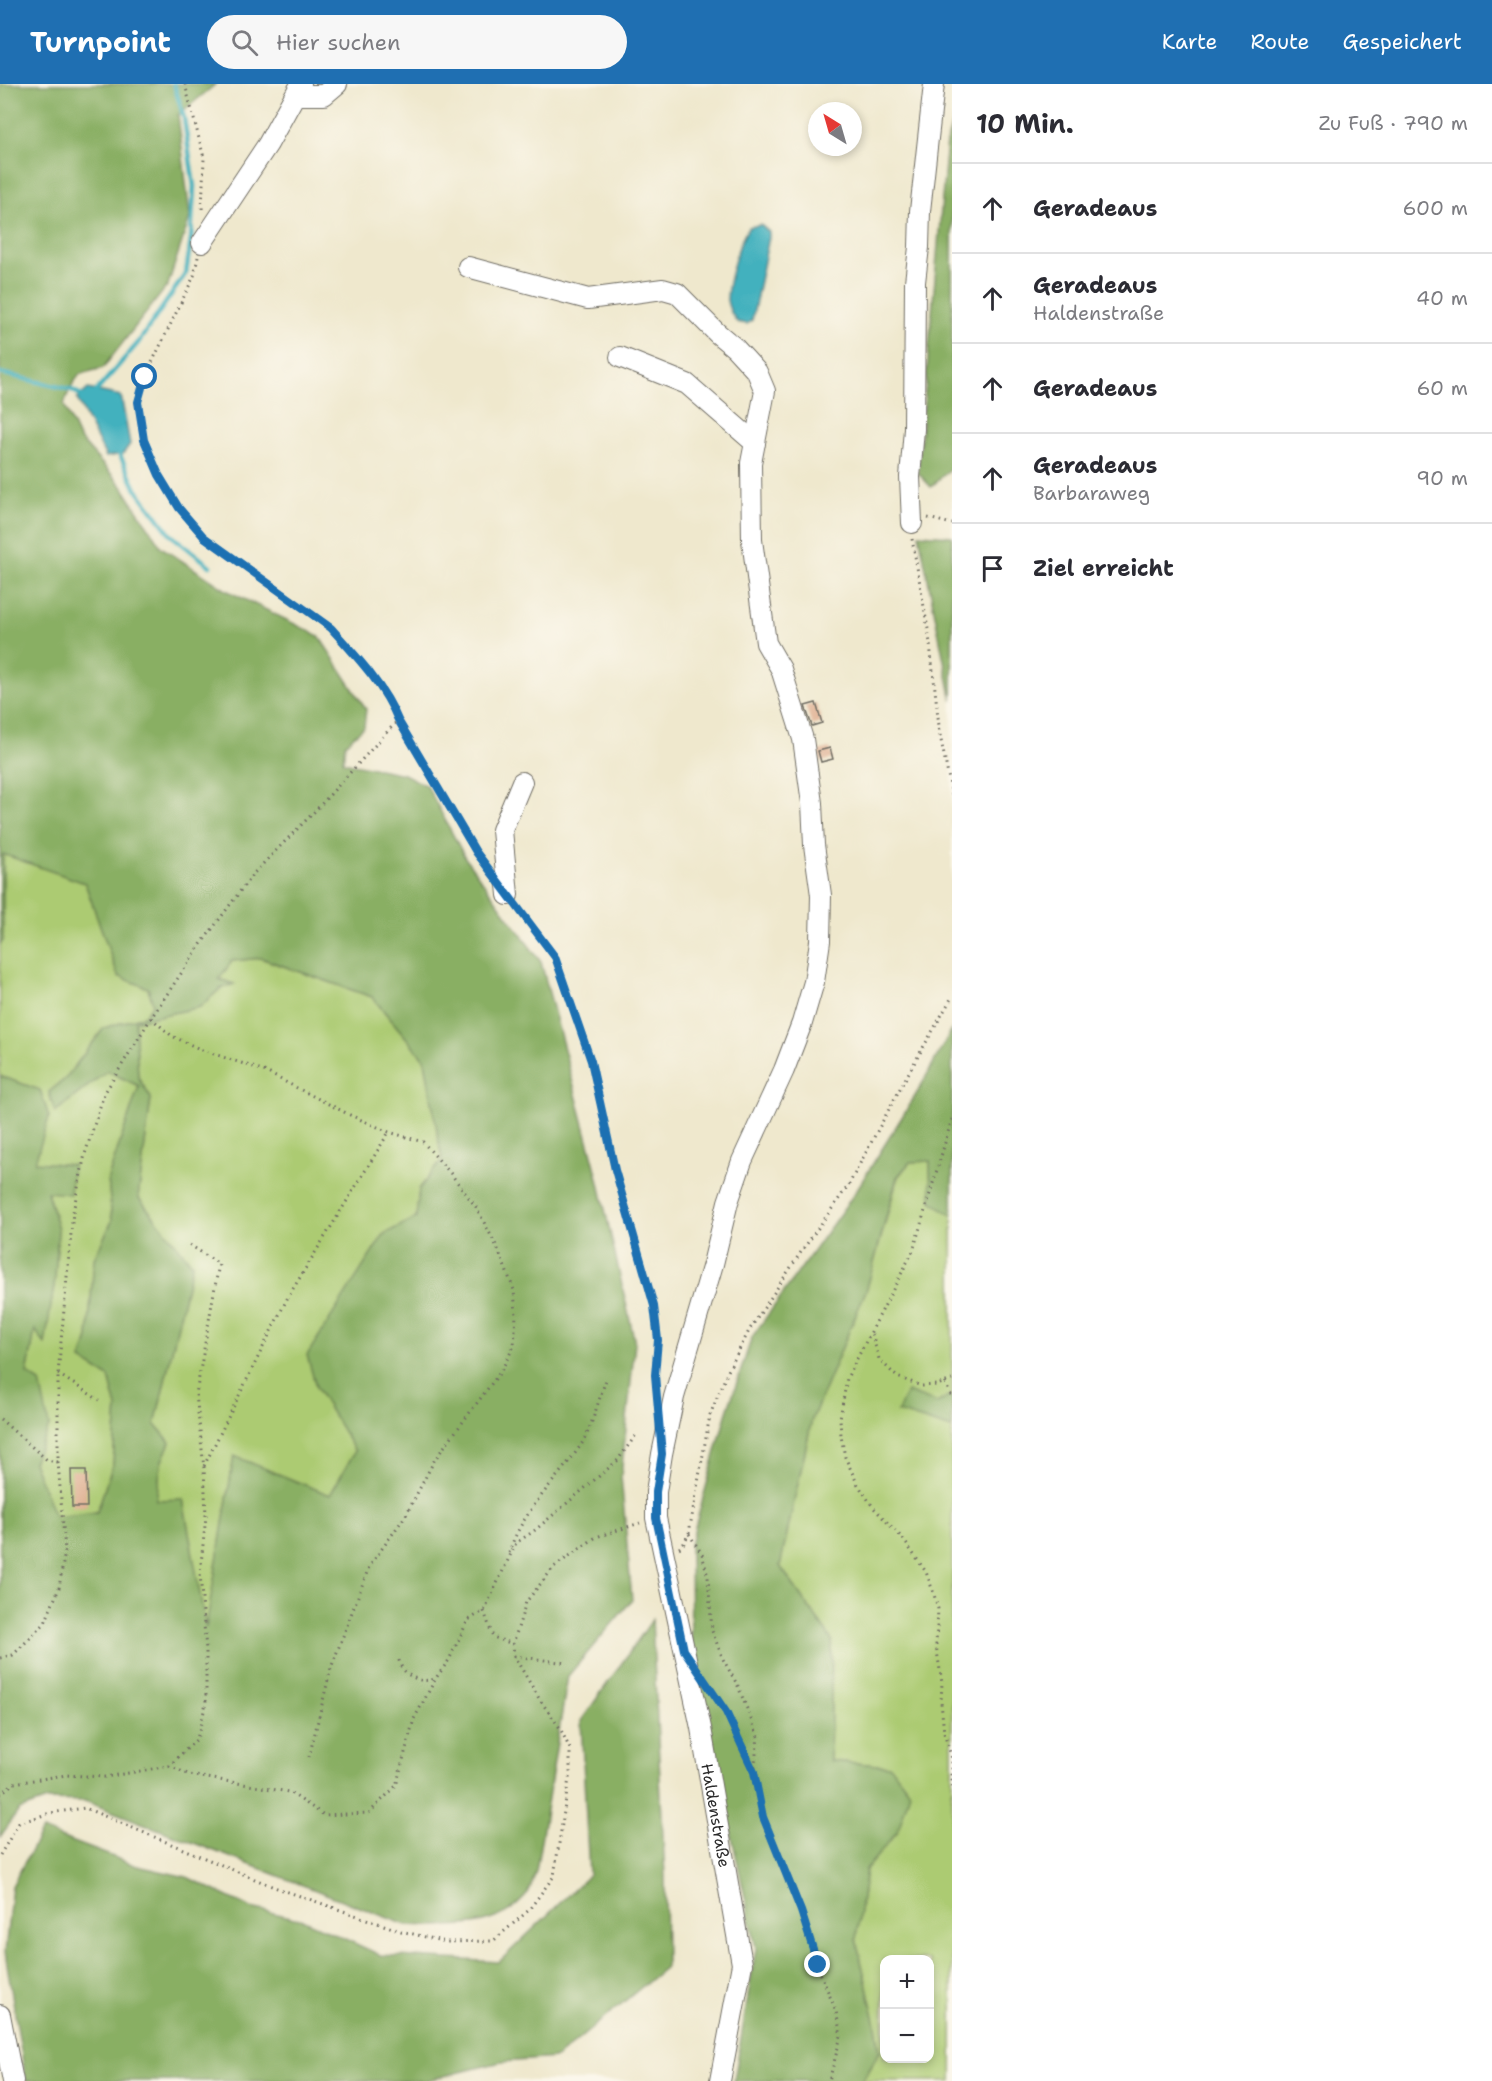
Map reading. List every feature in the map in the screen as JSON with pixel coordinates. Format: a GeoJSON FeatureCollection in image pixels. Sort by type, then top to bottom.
{"type":"FeatureCollection","features":[{"type":"Feature","properties":{"kind":"lane"},"geometry":{"type":"LineString","coordinates":[[202,243],[268,144],[299,89],[324,95],[337,84]]}},
{"type":"Feature","properties":{"kind":"lane"},"geometry":{"type":"LineString","coordinates":[[912,523],[910,477],[914,429],[915,282],[920,247],[920,211],[934,84]]}},
{"type":"Feature","properties":{"kind":"lane","name":"Haldenstraße"},"geometry":{"type":"LineString","coordinates":[[468,267],[588,299],[663,289],[677,293],[757,372],[765,391],[751,463],[752,540],[766,642],[781,669],[803,739],[812,803],[820,895],[820,941],[814,982],[802,1023],[784,1070],[742,1161],[728,1202],[714,1264],[674,1397],[656,1492],[656,1518],[701,1728],[742,1964],[720,2081]]}},
{"type":"Feature","properties":{"kind":"lane"},"geometry":{"type":"LineString","coordinates":[[620,357],[687,384],[755,443]]}},
{"type":"Feature","properties":{"kind":"lane"},"geometry":{"type":"LineString","coordinates":[[508,895],[502,830],[522,782]]}},
{"type":"Feature","properties":{"kind":"lane"},"geometry":{"type":"LineString","coordinates":[[0,2015],[13,2081]]}},
{"type":"Feature","properties":{"kind":"path"},"geometry":{"type":"LineString","coordinates":[[185,84],[204,158],[202,243],[194,276],[145,377],[138,402],[144,440],[159,475],[179,508],[204,537],[331,628],[390,699],[398,720],[476,852],[489,869]]}},
{"type":"Feature","properties":{"kind":"path"},"geometry":{"type":"LineString","coordinates":[[952,524],[924,517],[912,523],[912,539],[929,635],[940,735],[952,795]]}},
{"type":"Feature","properties":{"kind":"path"},"geometry":{"type":"LineString","coordinates":[[0,1658],[13,1655],[45,1623],[59,1588],[65,1551],[58,1462],[58,1374],[73,1212],[86,1154],[104,1094],[151,1018],[252,875],[316,810],[398,720]]}},
{"type":"Feature","properties":{"kind":"path"},"geometry":{"type":"LineString","coordinates":[[508,895],[555,957],[591,1061],[615,1170],[654,1306],[658,1340],[655,1375],[657,1396]]}},
{"type":"Feature","properties":{"kind":"path"},"geometry":{"type":"LineString","coordinates":[[754,1772],[758,1737],[738,1686],[723,1659],[712,1631],[708,1577],[702,1554],[689,1533],[710,1415],[727,1373],[746,1338],[801,1252],[848,1186],[952,996]]}},
{"type":"Feature","properties":{"kind":"path"},"geometry":{"type":"LineString","coordinates":[[151,1018],[172,1036],[202,1050],[262,1070],[388,1132],[423,1142],[476,1206],[497,1247],[514,1290],[516,1315],[514,1347],[501,1371],[435,1459],[406,1515],[369,1567],[331,1668],[309,1757]]}},
{"type":"Feature","properties":{"kind":"path"},"geometry":{"type":"LineString","coordinates":[[952,1119],[913,1251],[848,1378],[840,1418],[845,1457],[857,1483],[873,1507],[903,1539],[926,1572],[933,1591],[938,1609],[936,1645],[942,1683],[944,1733],[952,1759],[952,1789]]}},
{"type":"Feature","properties":{"kind":"path"},"geometry":{"type":"LineString","coordinates":[[204,1468],[288,1297],[388,1132]]}},
{"type":"Feature","properties":{"kind":"path"},"geometry":{"type":"LineString","coordinates":[[169,1766],[197,1739],[206,1703],[206,1650],[200,1573],[206,1516],[204,1468],[196,1394],[219,1264],[190,1245]]}},
{"type":"Feature","properties":{"kind":"path"},"geometry":{"type":"LineString","coordinates":[[871,1332],[879,1359],[897,1377],[922,1386],[952,1380]]}},
{"type":"Feature","properties":{"kind":"path"},"geometry":{"type":"LineString","coordinates":[[58,1374],[99,1400]]}},
{"type":"Feature","properties":{"kind":"path"},"geometry":{"type":"LineString","coordinates":[[506,1564],[514,1538],[582,1443],[606,1380]]}},
{"type":"Feature","properties":{"kind":"path"},"geometry":{"type":"LineString","coordinates":[[945,1383],[952,1397]]}},
{"type":"Feature","properties":{"kind":"path"},"geometry":{"type":"LineString","coordinates":[[0,1419],[47,1460],[58,1462]]}},
{"type":"Feature","properties":{"kind":"path"},"geometry":{"type":"LineString","coordinates":[[0,1794],[14,1783],[66,1775],[105,1777],[169,1766],[189,1775],[289,1792],[324,1815],[369,1813],[396,1786],[414,1719],[436,1678],[449,1660],[468,1620],[484,1611],[516,1543],[534,1531],[617,1461],[636,1435]]}},
{"type":"Feature","properties":{"kind":"path"},"geometry":{"type":"LineString","coordinates":[[698,1453],[703,1455]]}},
{"type":"Feature","properties":{"kind":"path"},"geometry":{"type":"LineString","coordinates":[[0,1855],[19,1823],[50,1813],[85,1808],[274,1887],[401,1931],[446,1942],[493,1941],[528,1911],[554,1876],[570,1772],[570,1749],[560,1728],[514,1656],[513,1644],[526,1602],[554,1567],[596,1538],[656,1518]]}},
{"type":"Feature","properties":{"kind":"path"},"geometry":{"type":"LineString","coordinates":[[484,1611],[493,1637],[513,1644]]}},
{"type":"Feature","properties":{"kind":"path"},"geometry":{"type":"LineString","coordinates":[[514,1656],[567,1663]]}},
{"type":"Feature","properties":{"kind":"path"},"geometry":{"type":"LineString","coordinates":[[399,1660],[400,1666],[411,1677],[426,1682],[436,1678]]}},
{"type":"Feature","properties":{"kind":"path"},"geometry":{"type":"LineString","coordinates":[[708,1685],[726,1712],[754,1772],[763,1817],[801,1911],[836,2011],[841,2036],[829,2081]]}},
{"type":"Feature","properties":{"kind":"green space"},"geometry":{"type":"Polygon","coordinates":[[[0,84],[216,84],[178,115],[190,217],[168,285],[103,368],[80,374],[70,388],[64,405],[79,438],[121,485],[161,547],[226,590],[319,636],[366,709],[364,727],[345,744],[343,762],[404,774],[427,786],[466,859],[541,962],[597,1174],[635,1343],[621,1476],[632,1600],[568,1676],[536,1871],[527,1894],[513,1908],[499,1916],[470,1925],[406,1925],[85,1801],[47,1800],[19,1810],[0,1837],[0,1076],[40,1090],[49,1117],[35,1162],[73,1165],[70,1194],[47,1192],[58,1229],[55,1279],[45,1344],[35,1330],[27,1374],[40,1382],[49,1426],[33,1462],[55,1517],[97,1512],[113,1464],[117,1407],[109,1377],[81,1360],[88,1338],[94,1259],[112,1221],[108,1178],[139,1086],[107,1071],[55,1112],[49,1092],[65,1079],[104,1028],[144,1016],[153,1004],[148,988],[118,976],[85,883],[3,854],[3,941],[0,944],[0,84]],[[261,958],[232,961],[219,979],[234,984],[220,989],[200,1007],[135,1021],[138,1077],[151,1098],[138,1197],[192,1264],[155,1424],[170,1442],[161,1463],[156,1500],[183,1499],[206,1628],[234,1456],[330,1495],[355,1451],[316,1387],[307,1355],[384,1234],[416,1218],[419,1189],[442,1160],[425,1060],[372,997],[261,958]]]}},
{"type":"Feature","properties":{"kind":"green space"},"geometry":{"type":"Polygon","coordinates":[[[952,124],[952,467],[931,487],[918,473],[947,141],[952,124]]]}},
{"type":"Feature","properties":{"kind":"green space"},"geometry":{"type":"Polygon","coordinates":[[[919,534],[952,536],[952,701],[919,534]]]}},
{"type":"Feature","properties":{"kind":"green space"},"geometry":{"type":"Polygon","coordinates":[[[3,854],[85,883],[118,976],[148,988],[154,1004],[144,1016],[104,1028],[65,1079],[49,1092],[55,1112],[107,1071],[139,1086],[108,1178],[112,1221],[94,1259],[88,1338],[81,1360],[109,1377],[117,1407],[113,1464],[97,1512],[55,1518],[33,1462],[49,1426],[27,1375],[35,1329],[45,1343],[55,1279],[58,1229],[47,1191],[73,1165],[34,1163],[49,1117],[40,1090],[0,1076],[3,854]]]}},
{"type":"Feature","properties":{"kind":"green space"},"geometry":{"type":"Polygon","coordinates":[[[260,958],[372,997],[425,1060],[442,1160],[419,1189],[416,1218],[384,1234],[316,1387],[355,1451],[330,1495],[234,1456],[206,1630],[183,1499],[156,1501],[161,1463],[170,1442],[155,1424],[192,1264],[138,1197],[151,1099],[138,1077],[135,1021],[200,1007],[220,989],[233,984],[219,979],[232,961],[260,958]]]}},
{"type":"Feature","properties":{"kind":"green space"},"geometry":{"type":"Polygon","coordinates":[[[952,1029],[952,1215],[931,1201],[930,1161],[910,1162],[897,1177],[867,1288],[812,1419],[780,1566],[832,1640],[830,1761],[890,1766],[910,1792],[898,1831],[866,1869],[856,1939],[880,2051],[862,2081],[734,2081],[756,1948],[691,1647],[690,1545],[726,1415],[752,1337],[854,1194],[917,1093],[952,1029]]]}},
{"type":"Feature","properties":{"kind":"green space"},"geometry":{"type":"Polygon","coordinates":[[[930,1161],[931,1201],[952,1215],[952,1395],[937,1403],[899,1412],[952,1429],[952,2081],[862,2081],[880,2051],[856,1939],[866,1869],[898,1831],[889,1766],[830,1761],[832,1640],[780,1566],[812,1419],[867,1288],[898,1177],[910,1162],[930,1161]]]}},
{"type":"Feature","properties":{"kind":"green space"},"geometry":{"type":"Polygon","coordinates":[[[907,1392],[937,1403],[952,1395],[952,1429],[898,1412],[907,1392]]]}},
{"type":"Feature","properties":{"kind":"green space"},"geometry":{"type":"Polygon","coordinates":[[[652,1620],[665,1876],[666,1967],[556,2058],[501,2062],[424,2081],[26,2081],[5,1952],[12,1886],[42,1830],[137,1866],[187,1877],[251,1908],[304,1920],[380,1955],[499,1962],[589,1875],[581,1721],[652,1620]]]}},
{"type":"Feature","properties":{"kind":"water"},"geometry":{"type":"Polygon","coordinates":[[[761,225],[769,232],[769,237],[752,320],[747,324],[737,322],[729,309],[727,300],[729,283],[745,233],[749,227],[761,225]]]}},
{"type":"Feature","properties":{"kind":"water"},"geometry":{"type":"Polygon","coordinates":[[[88,389],[121,396],[130,444],[123,454],[106,457],[77,399],[88,389]]]}},
{"type":"Feature","properties":{"kind":"building"},"geometry":{"type":"Polygon","coordinates":[[[816,703],[822,723],[812,726],[805,706],[816,703]]]}},
{"type":"Feature","properties":{"kind":"building"},"geometry":{"type":"Polygon","coordinates":[[[830,748],[833,759],[821,762],[818,751],[830,748]]]}},
{"type":"Feature","properties":{"kind":"building"},"geometry":{"type":"Polygon","coordinates":[[[71,1470],[86,1470],[87,1507],[72,1507],[71,1470]]]}},
{"type":"Feature","properties":{"kind":"waterway"},"geometry":{"type":"LineString","coordinates":[[93,395],[138,343],[186,273],[191,239],[194,186],[184,118],[174,84]]}},
{"type":"Feature","properties":{"kind":"waterway"},"geometry":{"type":"LineString","coordinates":[[0,373],[72,390],[86,398]]}},
{"type":"Feature","properties":{"kind":"waterway"},"geometry":{"type":"LineString","coordinates":[[118,451],[136,489],[171,535],[210,566]]}},
{"type":"Feature","properties":{"kind":"route"},"geometry":{"type":"LineString","coordinates":[[145,377],[138,402],[144,440],[159,475],[179,508],[204,537],[331,628],[342,640],[390,699],[398,720],[476,852],[555,957],[591,1061],[615,1170],[654,1306],[658,1340],[655,1375],[662,1454],[656,1492],[656,1518],[684,1650],[726,1712],[754,1772],[763,1817],[801,1911],[818,1965]]}}]}
